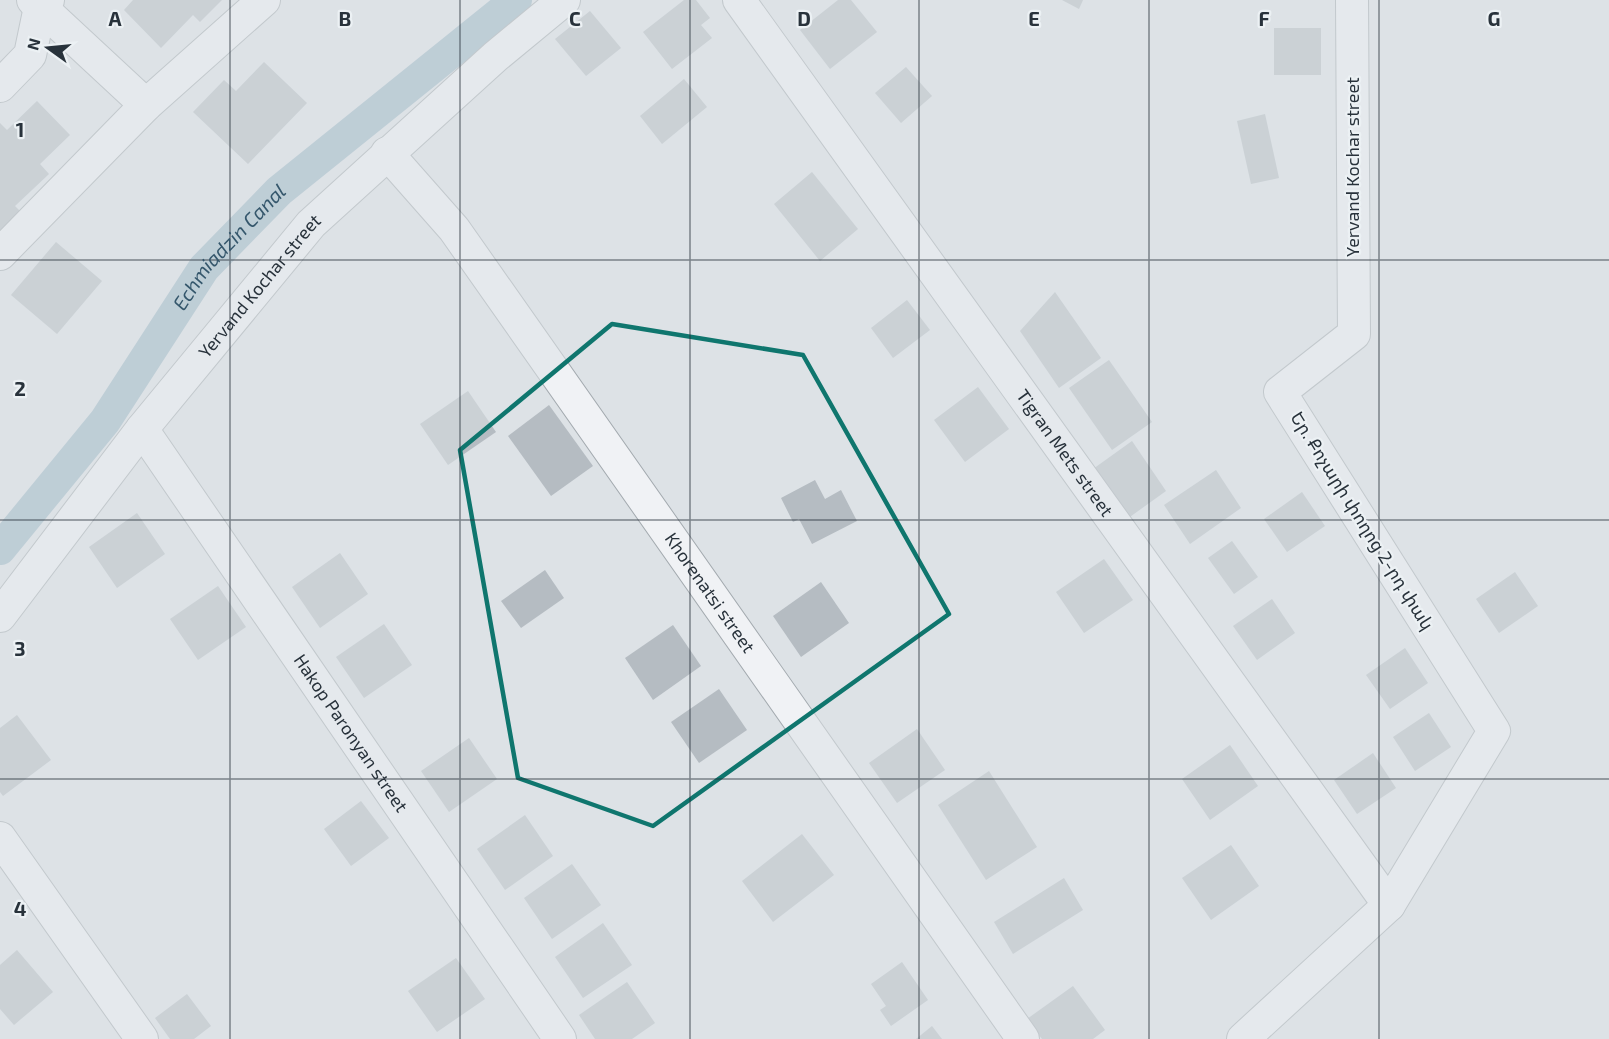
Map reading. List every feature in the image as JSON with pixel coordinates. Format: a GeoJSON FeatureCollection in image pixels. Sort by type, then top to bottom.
{"type":"FeatureCollection","features":[{"type":"Feature","properties":{"kind":"street"},"geometry":{"type":"LineString","coordinates":[[0,254],[146,105],[264,0]]}},
{"type":"Feature","properties":{"kind":"street","name":"Yervand Kochar street"},"geometry":{"type":"LineString","coordinates":[[0,615],[142,429],[311,224],[496,56],[564,0]]}},
{"type":"Feature","properties":{"kind":"street","name":"Tigran Mets street"},"geometry":{"type":"LineString","coordinates":[[739,0],[1389,905]]}},
{"type":"Feature","properties":{"kind":"street","name":"Yervand Kochar street"},"geometry":{"type":"LineString","coordinates":[[1344,1],[1354,334]]}},
{"type":"Feature","properties":{"kind":"street"},"geometry":{"type":"LineString","coordinates":[[40,2],[146,105]]}},
{"type":"Feature","properties":{"kind":"street"},"geometry":{"type":"LineString","coordinates":[[0,86],[30,55],[40,2]]}},
{"type":"Feature","properties":{"kind":"street","name":"Khorenatsi street"},"geometry":{"type":"LineString","coordinates":[[387,153],[454,229],[1023,1039]]}},
{"type":"Feature","properties":{"kind":"street","name":"Եր. Քոչարի փողոց 2-րդ փակ"},"geometry":{"type":"LineString","coordinates":[[1354,334],[1280,392],[1494,730],[1389,905]]}},
{"type":"Feature","properties":{"kind":"street","name":"Hakop Paronyan street"},"geometry":{"type":"LineString","coordinates":[[142,429],[560,1039]]}},
{"type":"Feature","properties":{"kind":"street"},"geometry":{"type":"LineString","coordinates":[[0,838],[142,1039]]}},
{"type":"Feature","properties":{"kind":"street"},"geometry":{"type":"LineString","coordinates":[[1243,1039],[1389,905]]}},
{"type":"Feature","properties":{"kind":"highlighted area"},"geometry":{"type":"Polygon","coordinates":[[[612,324],[803,355],[949,614],[653,826],[518,778],[460,450],[612,324]]]}},
{"type":"Feature","properties":{"kind":"building"},"geometry":{"type":"Polygon","coordinates":[[[133,0],[222,0],[200,22],[193,15],[161,48],[124,10],[133,0]]]}},
{"type":"Feature","properties":{"kind":"building"},"geometry":{"type":"Polygon","coordinates":[[[684,0],[696,0],[710,18],[701,25],[712,38],[672,69],[643,32],[684,0]]]}},
{"type":"Feature","properties":{"kind":"building"},"geometry":{"type":"Polygon","coordinates":[[[838,0],[851,0],[877,32],[830,69],[800,30],[838,0]]]}},
{"type":"Feature","properties":{"kind":"building"},"geometry":{"type":"Polygon","coordinates":[[[1062,0],[1083,0],[1079,9],[1062,0]]]}},
{"type":"Feature","properties":{"kind":"building"},"geometry":{"type":"Polygon","coordinates":[[[590,11],[621,48],[586,76],[555,39],[590,11]]]}},
{"type":"Feature","properties":{"kind":"building"},"geometry":{"type":"Polygon","coordinates":[[[1274,28],[1321,28],[1321,75],[1274,75],[1274,28]]]}},
{"type":"Feature","properties":{"kind":"building"},"geometry":{"type":"Polygon","coordinates":[[[264,62],[307,103],[248,164],[193,112],[224,80],[236,91],[264,62]]]}},
{"type":"Feature","properties":{"kind":"building"},"geometry":{"type":"Polygon","coordinates":[[[906,67],[932,96],[901,123],[875,93],[906,67]]]}},
{"type":"Feature","properties":{"kind":"building"},"geometry":{"type":"Polygon","coordinates":[[[684,79],[707,107],[662,144],[640,116],[684,79]]]}},
{"type":"Feature","properties":{"kind":"building"},"geometry":{"type":"Polygon","coordinates":[[[37,101],[70,135],[40,164],[49,174],[15,206],[20,211],[0,231],[0,123],[7,130],[37,101]]]}},
{"type":"Feature","properties":{"kind":"building"},"geometry":{"type":"Polygon","coordinates":[[[1265,114],[1279,178],[1251,184],[1237,121],[1265,114]]]}},
{"type":"Feature","properties":{"kind":"building"},"geometry":{"type":"Polygon","coordinates":[[[812,172],[858,229],[820,261],[774,204],[812,172]]]}},
{"type":"Feature","properties":{"kind":"building"},"geometry":{"type":"Polygon","coordinates":[[[56,242],[102,281],[57,334],[11,295],[56,242]]]}},
{"type":"Feature","properties":{"kind":"building"},"geometry":{"type":"Polygon","coordinates":[[[1055,292],[1101,358],[1059,388],[1020,331],[1055,292]]]}},
{"type":"Feature","properties":{"kind":"building"},"geometry":{"type":"Polygon","coordinates":[[[907,300],[930,330],[893,358],[871,328],[907,300]]]}},
{"type":"Feature","properties":{"kind":"building"},"geometry":{"type":"Polygon","coordinates":[[[1109,360],[1152,422],[1112,450],[1069,388],[1109,360]]]}},
{"type":"Feature","properties":{"kind":"building"},"geometry":{"type":"Polygon","coordinates":[[[978,387],[1009,429],[965,462],[934,420],[978,387]]]}},
{"type":"Feature","properties":{"kind":"building"},"geometry":{"type":"Polygon","coordinates":[[[468,391],[496,432],[448,465],[420,424],[468,391]]]}},
{"type":"Feature","properties":{"kind":"building"},"geometry":{"type":"Polygon","coordinates":[[[549,405],[593,466],[551,496],[508,436],[549,405]]]}},
{"type":"Feature","properties":{"kind":"building"},"geometry":{"type":"Polygon","coordinates":[[[1132,441],[1166,491],[1127,519],[1093,469],[1132,441]]]}},
{"type":"Feature","properties":{"kind":"building"},"geometry":{"type":"Polygon","coordinates":[[[1216,470],[1241,508],[1190,544],[1164,505],[1216,470]]]}},
{"type":"Feature","properties":{"kind":"building"},"geometry":{"type":"Polygon","coordinates":[[[815,480],[825,499],[841,490],[857,521],[812,544],[799,519],[793,522],[781,498],[815,480]]]}},
{"type":"Feature","properties":{"kind":"building"},"geometry":{"type":"Polygon","coordinates":[[[1302,492],[1325,526],[1287,552],[1264,519],[1302,492]]]}},
{"type":"Feature","properties":{"kind":"building"},"geometry":{"type":"Polygon","coordinates":[[[137,513],[165,554],[117,588],[89,547],[137,513]]]}},
{"type":"Feature","properties":{"kind":"building"},"geometry":{"type":"Polygon","coordinates":[[[1232,541],[1258,577],[1234,594],[1208,558],[1232,541]]]}},
{"type":"Feature","properties":{"kind":"building"},"geometry":{"type":"Polygon","coordinates":[[[340,553],[368,594],[320,628],[292,587],[340,553]]]}},
{"type":"Feature","properties":{"kind":"building"},"geometry":{"type":"Polygon","coordinates":[[[1104,559],[1133,600],[1084,633],[1056,592],[1104,559]]]}},
{"type":"Feature","properties":{"kind":"building"},"geometry":{"type":"Polygon","coordinates":[[[545,570],[564,598],[521,628],[501,601],[545,570]]]}},
{"type":"Feature","properties":{"kind":"building"},"geometry":{"type":"Polygon","coordinates":[[[1515,572],[1538,606],[1499,633],[1476,599],[1515,572]]]}},
{"type":"Feature","properties":{"kind":"building"},"geometry":{"type":"Polygon","coordinates":[[[821,582],[849,623],[801,657],[773,616],[821,582]]]}},
{"type":"Feature","properties":{"kind":"building"},"geometry":{"type":"Polygon","coordinates":[[[218,586],[246,627],[198,660],[170,619],[218,586]]]}},
{"type":"Feature","properties":{"kind":"building"},"geometry":{"type":"Polygon","coordinates":[[[1272,599],[1295,633],[1257,660],[1233,626],[1272,599]]]}},
{"type":"Feature","properties":{"kind":"building"},"geometry":{"type":"Polygon","coordinates":[[[384,624],[412,665],[364,698],[336,657],[384,624]]]}},
{"type":"Feature","properties":{"kind":"building"},"geometry":{"type":"Polygon","coordinates":[[[673,625],[701,666],[653,700],[625,658],[673,625]]]}},
{"type":"Feature","properties":{"kind":"building"},"geometry":{"type":"Polygon","coordinates":[[[1405,648],[1428,683],[1390,709],[1366,675],[1405,648]]]}},
{"type":"Feature","properties":{"kind":"building"},"geometry":{"type":"Polygon","coordinates":[[[719,689],[747,730],[699,763],[671,722],[719,689]]]}},
{"type":"Feature","properties":{"kind":"building"},"geometry":{"type":"Polygon","coordinates":[[[1429,713],[1451,747],[1415,771],[1393,737],[1429,713]]]}},
{"type":"Feature","properties":{"kind":"building"},"geometry":{"type":"Polygon","coordinates":[[[17,715],[51,760],[3,796],[0,792],[0,728],[17,715]]]}},
{"type":"Feature","properties":{"kind":"building"},"geometry":{"type":"Polygon","coordinates":[[[917,729],[945,770],[897,803],[869,763],[917,729]]]}},
{"type":"Feature","properties":{"kind":"building"},"geometry":{"type":"Polygon","coordinates":[[[469,738],[497,779],[449,812],[421,771],[469,738]]]}},
{"type":"Feature","properties":{"kind":"building"},"geometry":{"type":"Polygon","coordinates":[[[1230,745],[1258,786],[1210,820],[1182,779],[1230,745]]]}},
{"type":"Feature","properties":{"kind":"building"},"geometry":{"type":"Polygon","coordinates":[[[1373,753],[1396,788],[1357,814],[1334,780],[1373,753]]]}},
{"type":"Feature","properties":{"kind":"building"},"geometry":{"type":"Polygon","coordinates":[[[989,771],[1037,847],[986,880],[938,805],[989,771]]]}},
{"type":"Feature","properties":{"kind":"building"},"geometry":{"type":"Polygon","coordinates":[[[361,801],[389,838],[351,866],[324,829],[361,801]]]}},
{"type":"Feature","properties":{"kind":"building"},"geometry":{"type":"Polygon","coordinates":[[[525,815],[553,856],[505,890],[477,849],[525,815]]]}},
{"type":"Feature","properties":{"kind":"building"},"geometry":{"type":"Polygon","coordinates":[[[802,834],[834,875],[773,922],[742,881],[802,834]]]}},
{"type":"Feature","properties":{"kind":"building"},"geometry":{"type":"Polygon","coordinates":[[[1231,845],[1259,886],[1211,920],[1182,878],[1231,845]]]}},
{"type":"Feature","properties":{"kind":"building"},"geometry":{"type":"Polygon","coordinates":[[[572,864],[601,905],[552,939],[524,898],[572,864]]]}},
{"type":"Feature","properties":{"kind":"building"},"geometry":{"type":"Polygon","coordinates":[[[1064,878],[1083,910],[1013,954],[994,922],[1064,878]]]}},
{"type":"Feature","properties":{"kind":"building"},"geometry":{"type":"Polygon","coordinates":[[[603,923],[632,965],[583,998],[555,957],[603,923]]]}},
{"type":"Feature","properties":{"kind":"building"},"geometry":{"type":"Polygon","coordinates":[[[17,950],[53,992],[14,1025],[0,1009],[0,965],[17,950]]]}},
{"type":"Feature","properties":{"kind":"building"},"geometry":{"type":"Polygon","coordinates":[[[456,958],[485,999],[437,1032],[408,991],[456,958]]]}},
{"type":"Feature","properties":{"kind":"building"},"geometry":{"type":"Polygon","coordinates":[[[902,962],[928,1000],[891,1026],[880,1010],[886,1006],[871,984],[902,962]]]}},
{"type":"Feature","properties":{"kind":"building"},"geometry":{"type":"Polygon","coordinates":[[[627,982],[655,1023],[632,1039],[595,1039],[579,1015],[627,982]]]}},
{"type":"Feature","properties":{"kind":"building"},"geometry":{"type":"Polygon","coordinates":[[[1073,986],[1105,1030],[1093,1039],[1042,1039],[1027,1019],[1073,986]]]}},
{"type":"Feature","properties":{"kind":"building"},"geometry":{"type":"Polygon","coordinates":[[[187,994],[211,1026],[194,1039],[170,1039],[155,1018],[187,994]]]}},
{"type":"Feature","properties":{"kind":"building"},"geometry":{"type":"Polygon","coordinates":[[[932,1026],[942,1039],[916,1039],[932,1026]]]}},
{"type":"Feature","properties":{"kind":"waterway","name":"Echmiadzin Canal"},"geometry":{"type":"LineString","coordinates":[[0,549],[105,421],[204,268],[279,191],[516,0]]}}]}
